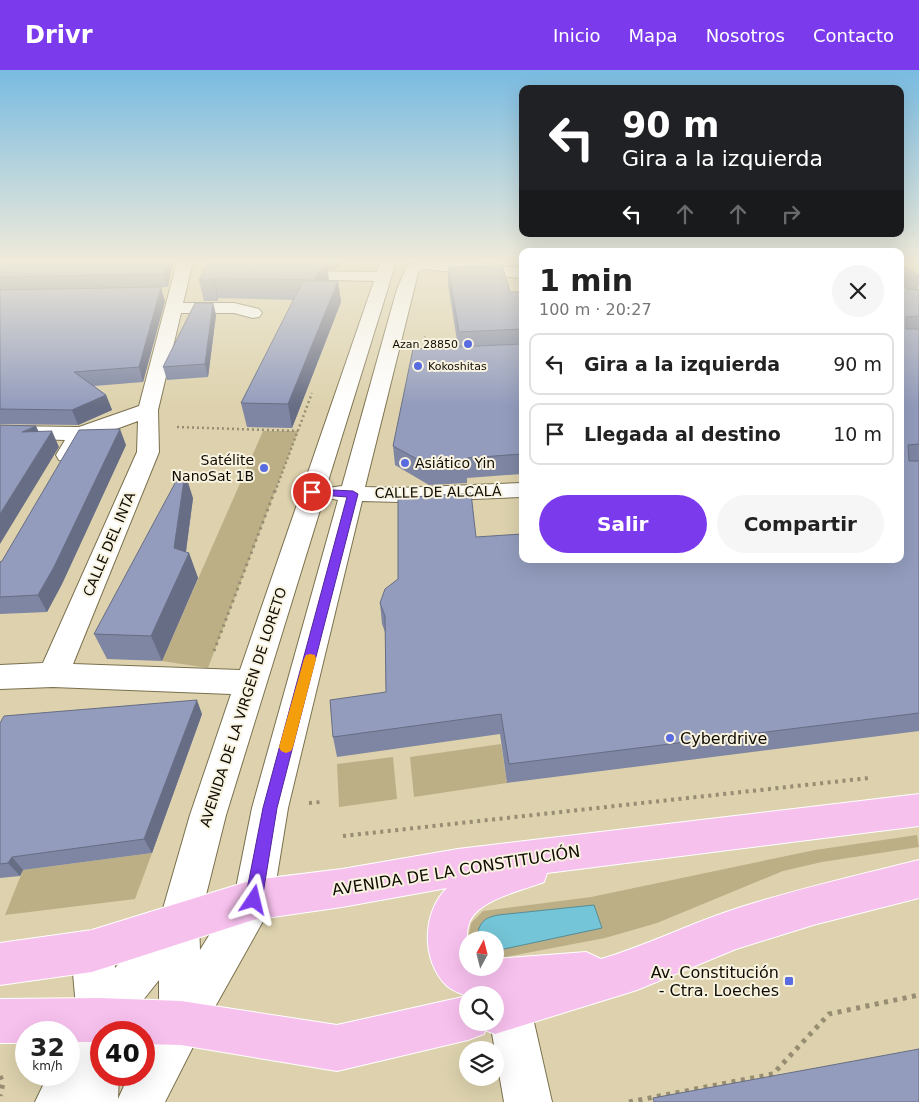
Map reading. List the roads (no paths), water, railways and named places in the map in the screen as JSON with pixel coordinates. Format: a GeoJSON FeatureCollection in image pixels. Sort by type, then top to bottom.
{"type":"FeatureCollection","features":[{"type":"Feature","properties":{"kind":"main road","name":"AVENIDA DE LA CONSTITUCIÓN"},"geometry":{"type":"LineString","coordinates":[[0,964],[92,951],[254,900],[458,867],[919,810]]}},
{"type":"Feature","properties":{"kind":"main road"},"geometry":{"type":"LineString","coordinates":[[586,850],[483,886],[461,900],[449,918],[447,941],[453,962],[469,976],[500,981],[636,969]]}},
{"type":"Feature","properties":{"kind":"main road"},"geometry":{"type":"LineString","coordinates":[[504,1009],[636,969],[736,929],[813,905],[919,879]]}},
{"type":"Feature","properties":{"kind":"main road"},"geometry":{"type":"LineString","coordinates":[[0,1021],[99,1020],[181,1023],[337,1048],[459,1020]]}},
{"type":"Feature","properties":{"kind":"street","name":"CALLE DEL INTA"},"geometry":{"type":"LineString","coordinates":[[53,675],[148,452],[150,413],[173,310]]}},
{"type":"Feature","properties":{"kind":"street"},"geometry":{"type":"LineString","coordinates":[[242,310],[253,313]]}},
{"type":"Feature","properties":{"kind":"street","name":"AVENIDA DE LA VIRGEN DE LORETO"},"geometry":{"type":"LineString","coordinates":[[179,923],[208,815],[372,310]]}},
{"type":"Feature","properties":{"kind":"street"},"geometry":{"type":"LineString","coordinates":[[143,1099],[181,1023],[254,900],[270,808],[353,494],[396,361],[402,310]]}},
{"type":"Feature","properties":{"kind":"street"},"geometry":{"type":"LineString","coordinates":[[0,432],[80,434],[150,413]]}},
{"type":"Feature","properties":{"kind":"street"},"geometry":{"type":"LineString","coordinates":[[55,476],[80,434]]}},
{"type":"Feature","properties":{"kind":"street","name":"CALLE DE ALCALÁ"},"geometry":{"type":"LineString","coordinates":[[353,494],[399,495],[519,490]]}},
{"type":"Feature","properties":{"kind":"street"},"geometry":{"type":"LineString","coordinates":[[312,492],[353,494]]}},
{"type":"Feature","properties":{"kind":"street"},"geometry":{"type":"LineString","coordinates":[[0,677],[53,675],[251,683]]}},
{"type":"Feature","properties":{"kind":"street"},"geometry":{"type":"LineString","coordinates":[[179,923],[181,1023]]}},
{"type":"Feature","properties":{"kind":"street"},"geometry":{"type":"LineString","coordinates":[[68,1098],[99,1020],[179,923]]}},
{"type":"Feature","properties":{"kind":"street"},"geometry":{"type":"LineString","coordinates":[[92,951],[99,1020]]}},
{"type":"Feature","properties":{"kind":"street"},"geometry":{"type":"LineString","coordinates":[[498,1031],[528,1102]]}},
{"type":"Feature","properties":{"kind":"water"},"geometry":{"type":"Polygon","coordinates":[[[594,905],[602,928],[504,949],[504,931],[478,931],[485,920],[498,915],[594,905]]]}},
{"type":"Feature","properties":{"kind":"place","name":"Azan 28850"},"geometry":{"type":"Point","coordinates":[468,344]}},
{"type":"Feature","properties":{"kind":"place","name":"Kokoshitas"},"geometry":{"type":"Point","coordinates":[418,366]}},
{"type":"Feature","properties":{"kind":"place","name":"Asiático Yin"},"geometry":{"type":"Point","coordinates":[405,463]}},
{"type":"Feature","properties":{"kind":"place","name":"Satélite NanoSat 1B"},"geometry":{"type":"Point","coordinates":[264,468]}},
{"type":"Feature","properties":{"kind":"place","name":"Cyberdrive"},"geometry":{"type":"Point","coordinates":[670,738]}},
{"type":"Feature","properties":{"kind":"place","name":"Av. Constitución - Ctra. Loeches"},"geometry":{"type":"Point","coordinates":[789,981]}}]}
